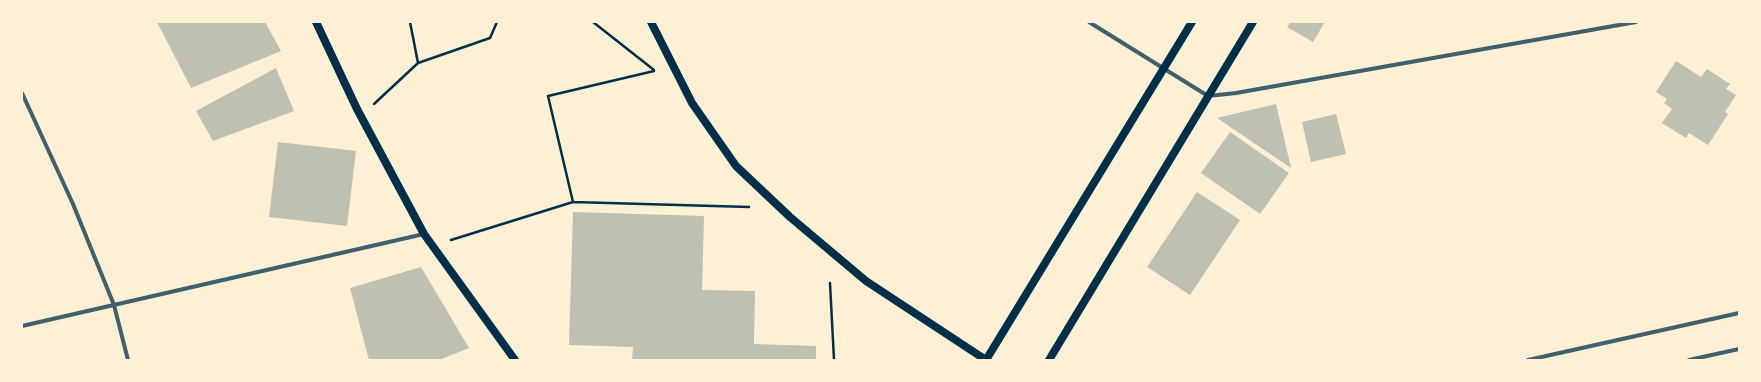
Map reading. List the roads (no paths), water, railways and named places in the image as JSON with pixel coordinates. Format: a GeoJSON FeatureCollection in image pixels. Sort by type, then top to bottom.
{"type":"FeatureCollection","features":[{"type":"Feature","properties":{"kind":"main road"},"geometry":{"type":"LineString","coordinates":[[316,22],[357,109],[424,234],[515,360]]}},
{"type":"Feature","properties":{"kind":"main road"},"geometry":{"type":"LineString","coordinates":[[650,22],[692,103],[736,166],[790,217],[866,281],[986,360],[1192,22]]}},
{"type":"Feature","properties":{"kind":"main road"},"geometry":{"type":"LineString","coordinates":[[1048,360],[1253,22]]}},
{"type":"Feature","properties":{"kind":"street"},"geometry":{"type":"LineString","coordinates":[[1089,22],[1208,96],[1236,93],[1636,22]]}},
{"type":"Feature","properties":{"kind":"street"},"geometry":{"type":"LineString","coordinates":[[22,93],[73,204],[114,306],[128,360]]}},
{"type":"Feature","properties":{"kind":"street"},"geometry":{"type":"LineString","coordinates":[[22,326],[424,234]]}},
{"type":"Feature","properties":{"kind":"street"},"geometry":{"type":"LineString","coordinates":[[1528,360],[1739,313]]}},
{"type":"Feature","properties":{"kind":"street"},"geometry":{"type":"LineString","coordinates":[[1689,360],[1739,349]]}}]}
